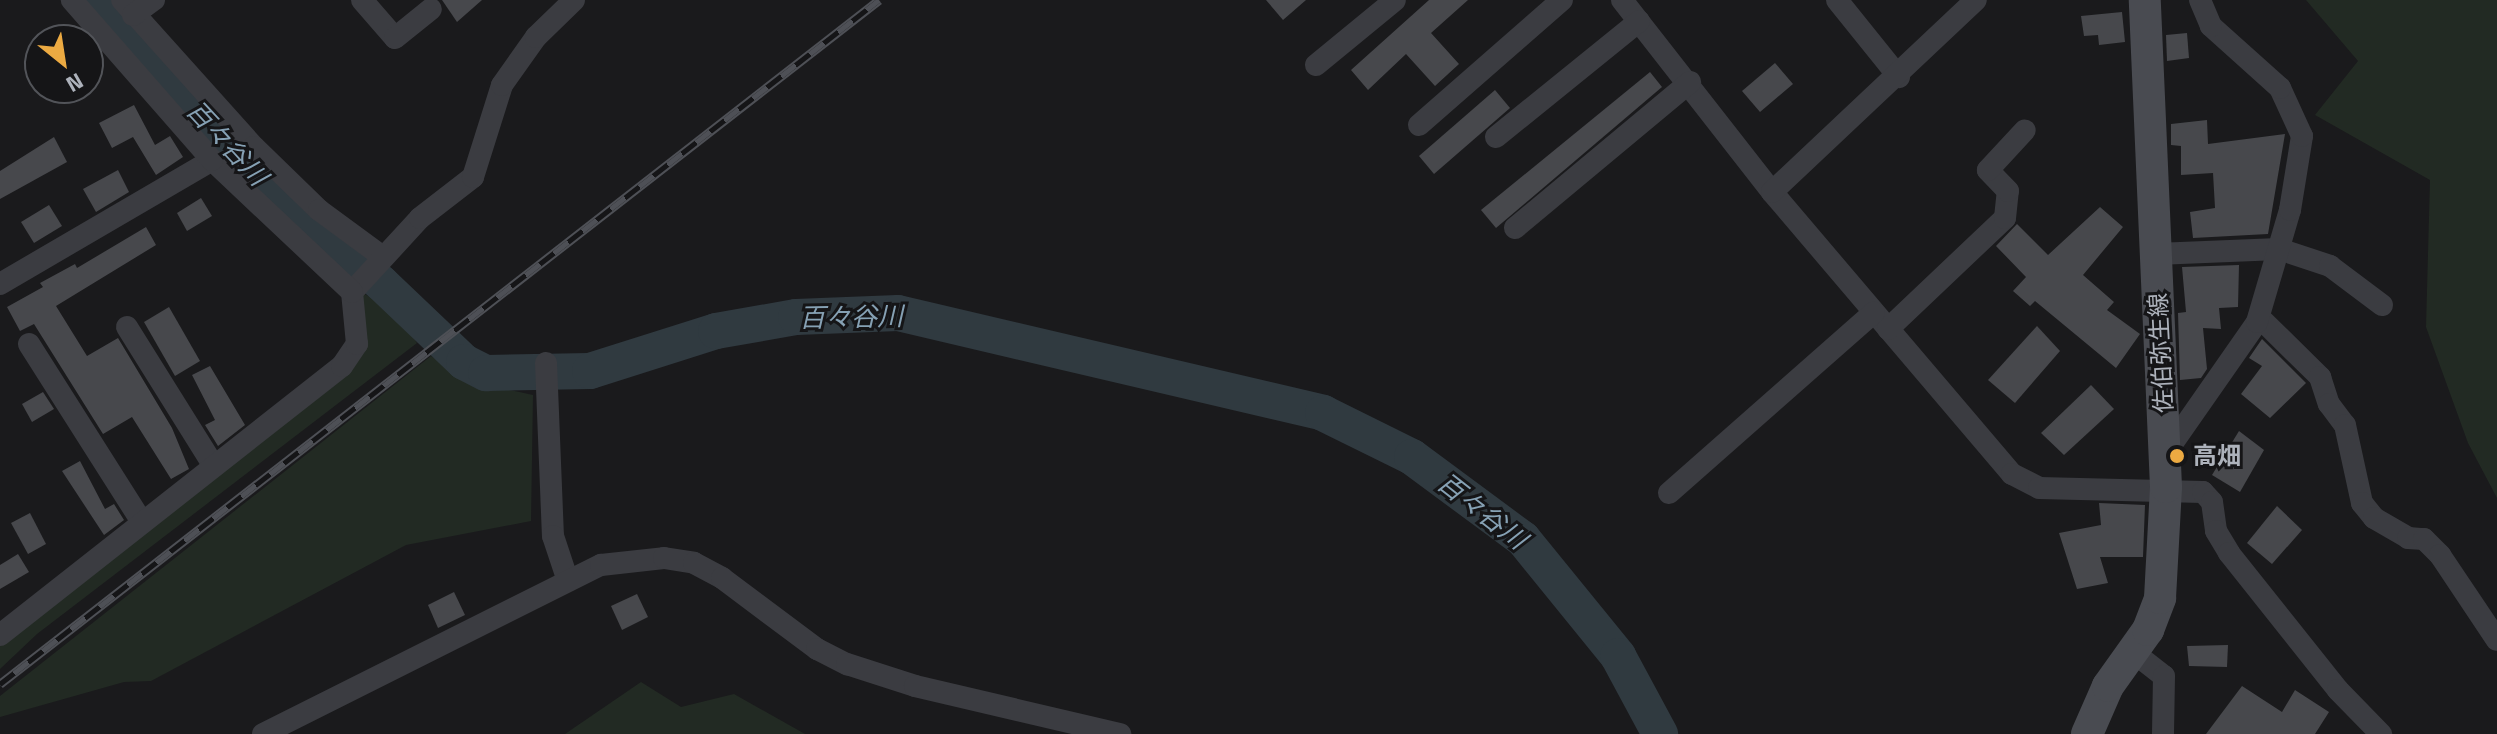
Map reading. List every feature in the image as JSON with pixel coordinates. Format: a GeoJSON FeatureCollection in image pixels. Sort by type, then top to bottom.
{"type":"FeatureCollection","features":[{"type":"Feature","properties":{"kind":"main road","name":"佐伯弥生線"},"geometry":{"type":"LineString","coordinates":[[2087,734],[2108,686],[2148,630],[2160,598],[2166,487],[2145,0]]}},
{"type":"Feature","properties":{"kind":"street"},"geometry":{"type":"LineString","coordinates":[[0,635],[342,366],[357,344],[352,292],[212,160],[72,0]]}},
{"type":"Feature","properties":{"kind":"street"},"geometry":{"type":"LineString","coordinates":[[154,0],[127,8],[286,178],[383,257]]}},
{"type":"Feature","properties":{"kind":"street"},"geometry":{"type":"LineString","coordinates":[[362,0],[395,38],[431,9]]}},
{"type":"Feature","properties":{"kind":"street"},"geometry":{"type":"LineString","coordinates":[[352,292],[420,218],[473,177],[502,85],[536,37],[574,0]]}},
{"type":"Feature","properties":{"kind":"street"},"geometry":{"type":"LineString","coordinates":[[1316,65],[1395,0]]}},
{"type":"Feature","properties":{"kind":"street"},"geometry":{"type":"LineString","coordinates":[[1419,125],[1562,0]]}},
{"type":"Feature","properties":{"kind":"street"},"geometry":{"type":"LineString","coordinates":[[1622,0],[1690,82],[1772,192],[2012,474],[2039,488],[2166,487],[2203,492],[2212,502],[2216,531],[2229,553],[2338,690],[2381,734]]}},
{"type":"Feature","properties":{"kind":"street"},"geometry":{"type":"LineString","coordinates":[[1837,0],[1899,77]]}},
{"type":"Feature","properties":{"kind":"street"},"geometry":{"type":"LineString","coordinates":[[1772,192],[1899,77],[1976,0]]}},
{"type":"Feature","properties":{"kind":"street"},"geometry":{"type":"LineString","coordinates":[[2165,454],[2259,317],[2279,249],[2302,136],[2280,88],[2211,26],[2200,0]]}},
{"type":"Feature","properties":{"kind":"street"},"geometry":{"type":"LineString","coordinates":[[1496,137],[1639,21]]}},
{"type":"Feature","properties":{"kind":"street"},"geometry":{"type":"LineString","coordinates":[[1515,228],[1690,82]]}},
{"type":"Feature","properties":{"kind":"street"},"geometry":{"type":"LineString","coordinates":[[1669,493],[2005,218],[2008,191],[1988,170],[2025,130]]}},
{"type":"Feature","properties":{"kind":"street"},"geometry":{"type":"LineString","coordinates":[[0,284],[212,160]]}},
{"type":"Feature","properties":{"kind":"street"},"geometry":{"type":"LineString","coordinates":[[2156,254],[2279,249],[2330,266],[2382,305]]}},
{"type":"Feature","properties":{"kind":"street"},"geometry":{"type":"LineString","coordinates":[[2259,317],[2320,377],[2329,404],[2345,425],[2362,503],[2374,518],[2408,538],[2424,539],[2440,555],[2497,640]]}},
{"type":"Feature","properties":{"kind":"street"},"geometry":{"type":"LineString","coordinates":[[127,327],[214,466]]}},
{"type":"Feature","properties":{"kind":"street"},"geometry":{"type":"LineString","coordinates":[[29,344],[142,522]]}},
{"type":"Feature","properties":{"kind":"street"},"geometry":{"type":"LineString","coordinates":[[546,363],[545,401],[553,536],[568,581]]}},
{"type":"Feature","properties":{"kind":"street"},"geometry":{"type":"LineString","coordinates":[[263,734],[568,581],[629,558],[694,563],[847,664],[915,686],[1120,734]]}},
{"type":"Feature","properties":{"kind":"street"},"geometry":{"type":"LineString","coordinates":[[2133,652],[2164,676],[2163,734]]}},
{"type":"Feature","properties":{"kind":"shaded area"},"geometry":{"type":"Polygon","coordinates":[[[2306,0],[2497,0],[2497,498],[2468,443],[2426,327],[2430,180],[2315,115],[2358,61],[2306,0]]]}},
{"type":"Feature","properties":{"kind":"shaded area"},"geometry":{"type":"Polygon","coordinates":[[[361,292],[393,310],[417,343],[37,634],[0,669],[0,642],[342,374],[361,292]]]}},
{"type":"Feature","properties":{"kind":"shaded area"},"geometry":{"type":"Polygon","coordinates":[[[431,356],[469,381],[533,395],[531,521],[406,545],[151,681],[124,682],[0,717],[0,696],[431,356]]]}},
{"type":"Feature","properties":{"kind":"shaded area"},"geometry":{"type":"Polygon","coordinates":[[[641,682],[681,707],[734,694],[805,734],[565,734],[641,682]]]}},
{"type":"Feature","properties":{"kind":"building"},"geometry":{"type":"Polygon","coordinates":[[[442,0],[482,0],[457,22],[442,0]]]}},
{"type":"Feature","properties":{"kind":"building"},"geometry":{"type":"Polygon","coordinates":[[[1266,0],[1306,0],[1283,20],[1266,0]]]}},
{"type":"Feature","properties":{"kind":"building"},"geometry":{"type":"Polygon","coordinates":[[[1429,0],[1468,0],[1431,33],[1459,64],[1435,86],[1406,54],[1368,90],[1351,70],[1429,0]]]}},
{"type":"Feature","properties":{"kind":"building"},"geometry":{"type":"Polygon","coordinates":[[[2122,12],[2125,42],[2099,45],[2098,35],[2084,36],[2081,16],[2122,12]]]}},
{"type":"Feature","properties":{"kind":"building"},"geometry":{"type":"Polygon","coordinates":[[[2187,33],[2189,58],[2167,61],[2166,35],[2187,33]]]}},
{"type":"Feature","properties":{"kind":"building"},"geometry":{"type":"Polygon","coordinates":[[[1775,63],[1793,84],[1760,112],[1742,91],[1775,63]]]}},
{"type":"Feature","properties":{"kind":"building"},"geometry":{"type":"Polygon","coordinates":[[[1650,72],[1662,87],[1496,228],[1481,210],[1650,72]]]}},
{"type":"Feature","properties":{"kind":"building"},"geometry":{"type":"Polygon","coordinates":[[[1495,90],[1510,108],[1434,174],[1419,156],[1495,90]]]}},
{"type":"Feature","properties":{"kind":"building"},"geometry":{"type":"Polygon","coordinates":[[[134,105],[155,145],[170,136],[183,157],[156,175],[133,137],[112,148],[99,123],[134,105]]]}},
{"type":"Feature","properties":{"kind":"building"},"geometry":{"type":"Polygon","coordinates":[[[2207,120],[2208,144],[2285,134],[2268,234],[2193,238],[2190,212],[2215,208],[2213,173],[2181,175],[2181,146],[2171,145],[2171,124],[2207,120]]]}},
{"type":"Feature","properties":{"kind":"building"},"geometry":{"type":"Polygon","coordinates":[[[54,137],[67,162],[0,199],[0,171],[54,137]]]}},
{"type":"Feature","properties":{"kind":"building"},"geometry":{"type":"Polygon","coordinates":[[[118,170],[129,192],[96,212],[83,189],[118,170]]]}},
{"type":"Feature","properties":{"kind":"building"},"geometry":{"type":"Polygon","coordinates":[[[201,198],[212,216],[187,231],[177,213],[201,198]]]}},
{"type":"Feature","properties":{"kind":"building"},"geometry":{"type":"Polygon","coordinates":[[[49,205],[62,226],[34,243],[21,222],[49,205]]]}},
{"type":"Feature","properties":{"kind":"building"},"geometry":{"type":"Polygon","coordinates":[[[2100,207],[2123,227],[2083,275],[2114,302],[2107,310],[2140,334],[2116,368],[2035,301],[2030,306],[2013,291],[2026,277],[1996,246],[2017,224],[2048,255],[2100,207]]]}},
{"type":"Feature","properties":{"kind":"building"},"geometry":{"type":"Polygon","coordinates":[[[146,227],[156,245],[56,306],[87,356],[118,338],[172,428],[189,469],[171,479],[132,417],[103,434],[34,324],[20,331],[7,307],[43,287],[40,283],[75,264],[77,268],[146,227]]]}},
{"type":"Feature","properties":{"kind":"building"},"geometry":{"type":"Polygon","coordinates":[[[2239,265],[2238,307],[2219,308],[2221,329],[2203,328],[2207,369],[2201,378],[2180,380],[2178,313],[2186,312],[2182,267],[2239,265]]]}},
{"type":"Feature","properties":{"kind":"building"},"geometry":{"type":"Polygon","coordinates":[[[169,307],[200,361],[175,376],[144,322],[169,307]]]}},
{"type":"Feature","properties":{"kind":"building"},"geometry":{"type":"Polygon","coordinates":[[[2037,326],[2060,351],[2015,403],[1988,380],[2037,326]]]}},
{"type":"Feature","properties":{"kind":"building"},"geometry":{"type":"Polygon","coordinates":[[[2262,339],[2306,383],[2270,418],[2241,394],[2262,366],[2249,358],[2262,339]]]}},
{"type":"Feature","properties":{"kind":"building"},"geometry":{"type":"Polygon","coordinates":[[[210,366],[245,425],[218,446],[205,425],[215,420],[192,375],[210,366]]]}},
{"type":"Feature","properties":{"kind":"building"},"geometry":{"type":"Polygon","coordinates":[[[2091,385],[2114,409],[2064,455],[2041,433],[2091,385]]]}},
{"type":"Feature","properties":{"kind":"building"},"geometry":{"type":"Polygon","coordinates":[[[43,392],[54,409],[32,422],[22,404],[43,392]]]}},
{"type":"Feature","properties":{"kind":"building"},"geometry":{"type":"Polygon","coordinates":[[[2239,431],[2264,450],[2240,492],[2212,475],[2239,431]]]}},
{"type":"Feature","properties":{"kind":"building"},"geometry":{"type":"Polygon","coordinates":[[[80,461],[105,509],[114,504],[124,520],[104,535],[62,471],[80,461]]]}},
{"type":"Feature","properties":{"kind":"building"},"geometry":{"type":"Polygon","coordinates":[[[2099,503],[2145,505],[2143,557],[2100,557],[2108,583],[2077,589],[2059,533],[2101,525],[2099,503]]]}},
{"type":"Feature","properties":{"kind":"building"},"geometry":{"type":"Polygon","coordinates":[[[2277,506],[2302,530],[2272,564],[2247,543],[2277,506]]]}},
{"type":"Feature","properties":{"kind":"building"},"geometry":{"type":"Polygon","coordinates":[[[30,513],[46,544],[28,554],[11,523],[30,513]]]}},
{"type":"Feature","properties":{"kind":"building"},"geometry":{"type":"Polygon","coordinates":[[[18,554],[29,572],[0,589],[0,565],[18,554]]]}},
{"type":"Feature","properties":{"kind":"building"},"geometry":{"type":"Polygon","coordinates":[[[454,592],[465,615],[438,628],[428,605],[454,592]]]}},
{"type":"Feature","properties":{"kind":"building"},"geometry":{"type":"Polygon","coordinates":[[[637,594],[648,617],[622,630],[611,606],[637,594]]]}},
{"type":"Feature","properties":{"kind":"building"},"geometry":{"type":"Polygon","coordinates":[[[2228,645],[2227,667],[2189,666],[2187,646],[2228,645]]]}},
{"type":"Feature","properties":{"kind":"building"},"geometry":{"type":"Polygon","coordinates":[[[2242,686],[2282,712],[2295,690],[2329,712],[2315,734],[2206,734],[2242,686]]]}},
{"type":"Feature","properties":{"kind":"waterway","name":"百々谷川"},"geometry":{"type":"LineString","coordinates":[[98,0],[261,182],[381,283],[464,362],[486,373],[590,371],[716,331],[796,317],[898,313],[1323,413],[1412,457],[1523,539],[1618,656],[1660,734]]}},
{"type":"Feature","properties":{"kind":"railway"},"geometry":{"type":"LineString","coordinates":[[0,684],[879,0]]}},
{"type":"Feature","properties":{"kind":"place","name":"高畑"},"geometry":{"type":"Point","coordinates":[2177,456]}}]}
